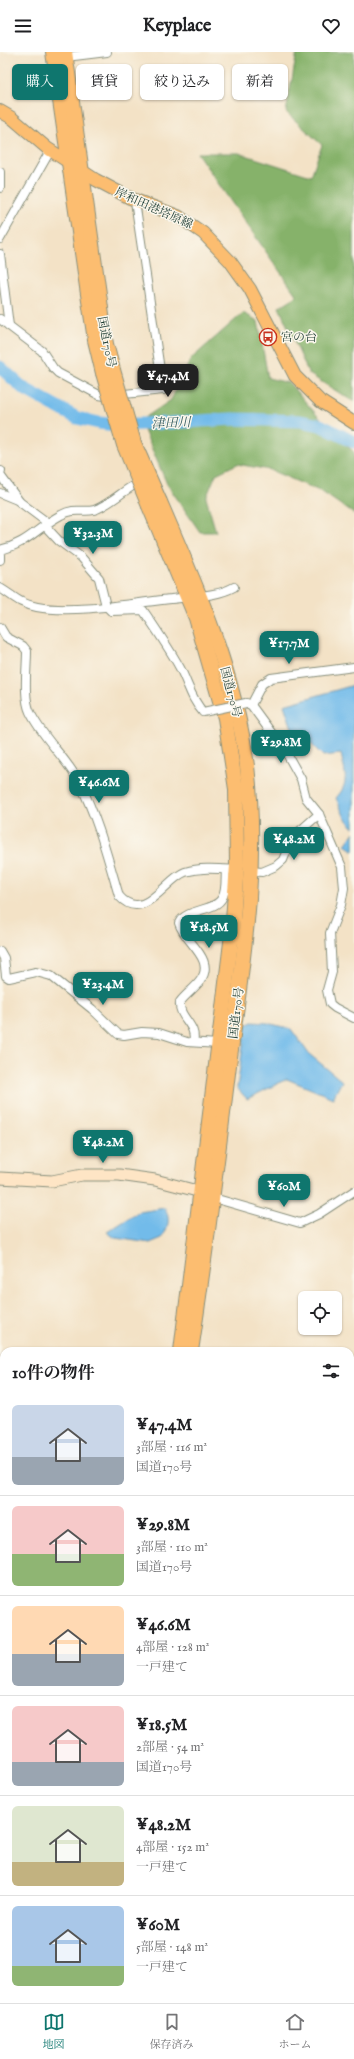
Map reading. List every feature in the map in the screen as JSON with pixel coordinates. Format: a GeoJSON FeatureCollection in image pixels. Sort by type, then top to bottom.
{"type":"FeatureCollection","features":[{"type":"Feature","properties":{"kind":"highway","name":"国道170号"},"geometry":{"type":"LineString","coordinates":[[62,54],[68,162],[95,340],[134,443],[154,504],[194,596],[231,688],[247,766],[252,842],[246,931],[207,1196],[182,1347]]}},
{"type":"Feature","properties":{"kind":"highway","name":"国道170号"},"geometry":{"type":"LineString","coordinates":[[62,54],[82,170],[108,371]]}},
{"type":"Feature","properties":{"kind":"highway","name":"国道170号"},"geometry":{"type":"LineString","coordinates":[[192,1347],[208,1238],[207,1196],[219,1044],[232,934],[231,870],[236,789],[225,718],[196,618],[194,596]]}},
{"type":"Feature","properties":{"kind":"main road","name":"岸和田港塔原線"},"geometry":{"type":"LineString","coordinates":[[0,111],[12,118],[50,151],[113,190],[135,201],[184,219],[197,227],[230,261],[250,289],[295,376],[320,401],[354,423]]}},
{"type":"Feature","properties":{"kind":"street"},"geometry":{"type":"LineString","coordinates":[[62,54],[107,52]]}},
{"type":"Feature","properties":{"kind":"street"},"geometry":{"type":"LineString","coordinates":[[0,239],[50,151]]}},
{"type":"Feature","properties":{"kind":"street"},"geometry":{"type":"LineString","coordinates":[[0,172],[0,188]]}},
{"type":"Feature","properties":{"kind":"street"},"geometry":{"type":"LineString","coordinates":[[0,319],[42,351],[58,373],[100,395],[104,396],[163,390],[135,201]]}},
{"type":"Feature","properties":{"kind":"street"},"geometry":{"type":"LineString","coordinates":[[0,254],[9,326]]}},
{"type":"Feature","properties":{"kind":"street"},"geometry":{"type":"LineString","coordinates":[[1,471],[0,475],[21,503],[46,524],[59,541],[81,557],[100,578],[106,606],[111,611],[143,610],[169,648],[181,670],[196,704],[203,712],[249,704],[262,684],[271,678],[354,666]]}},
{"type":"Feature","properties":{"kind":"street"},"geometry":{"type":"LineString","coordinates":[[0,550],[12,547],[26,540],[46,524],[62,514],[77,509],[96,510],[131,487]]}},
{"type":"Feature","properties":{"kind":"street"},"geometry":{"type":"LineString","coordinates":[[0,493],[21,503]]}},
{"type":"Feature","properties":{"kind":"street"},"geometry":{"type":"LineString","coordinates":[[0,555],[0,560]]}},
{"type":"Feature","properties":{"kind":"street"},"geometry":{"type":"LineString","coordinates":[[0,588],[18,601],[39,608],[55,609],[106,606],[216,594],[234,587]]}},
{"type":"Feature","properties":{"kind":"street"},"geometry":{"type":"LineString","coordinates":[[0,627],[6,637],[23,646],[27,651],[27,699],[30,711],[80,784],[101,837],[119,896],[124,902],[131,905],[144,903],[156,897],[183,873],[198,868],[231,870],[220,902],[184,917],[179,923],[199,952],[204,968],[200,981],[180,1002],[181,1011],[194,1030],[193,1042]]}},
{"type":"Feature","properties":{"kind":"street"},"geometry":{"type":"LineString","coordinates":[[249,704],[282,745],[301,778],[306,798],[319,814],[342,867],[344,888],[341,905],[330,933],[332,972],[327,990],[330,1004],[354,1018]]}},
{"type":"Feature","properties":{"kind":"street"},"geometry":{"type":"LineString","coordinates":[[251,871],[262,872],[276,866],[283,860],[292,838],[319,814]]}},
{"type":"Feature","properties":{"kind":"street"},"geometry":{"type":"LineString","coordinates":[[0,951],[4,958],[6,976],[9,978],[36,972],[51,976],[92,1009],[118,1034],[124,1035],[142,1032],[159,1033],[193,1042],[219,1044]]}},
{"type":"Feature","properties":{"kind":"street"},"geometry":{"type":"LineString","coordinates":[[0,1178],[52,1181],[82,1176],[118,1175],[155,1180],[300,1223],[319,1214],[354,1191]]}},
{"type":"Feature","properties":{"kind":"green space"},"geometry":{"type":"Polygon","coordinates":[[[297,52],[354,52],[354,402],[309,374],[279,307],[297,296],[197,153],[239,153],[311,176],[322,145],[286,112],[297,52]]]}},
{"type":"Feature","properties":{"kind":"green space"},"geometry":{"type":"Polygon","coordinates":[[[243,313],[258,321],[268,378],[289,383],[330,430],[354,452],[354,514],[322,492],[270,470],[237,464],[216,474],[206,498],[216,532],[200,532],[167,484],[140,421],[171,400],[191,359],[243,313]]]}},
{"type":"Feature","properties":{"kind":"water"},"geometry":{"type":"Polygon","coordinates":[[[354,685],[354,828],[345,818],[336,798],[345,782],[345,772],[341,754],[323,756],[304,737],[291,737],[292,728],[284,705],[354,685]]]}},
{"type":"Feature","properties":{"kind":"water"},"geometry":{"type":"Polygon","coordinates":[[[354,832],[354,851],[345,845],[354,832]]]}},
{"type":"Feature","properties":{"kind":"water"},"geometry":{"type":"Polygon","coordinates":[[[252,1022],[268,1023],[291,1029],[309,1054],[342,1081],[333,1098],[287,1079],[247,1099],[237,1088],[246,1025],[252,1022]]]}},
{"type":"Feature","properties":{"kind":"water"},"geometry":{"type":"Polygon","coordinates":[[[165,1208],[168,1216],[166,1230],[162,1238],[150,1243],[115,1238],[107,1232],[139,1212],[165,1208]]]}},
{"type":"Feature","properties":{"kind":"waterway","name":"津田川"},"geometry":{"type":"LineString","coordinates":[[0,367],[23,388],[77,418],[99,423],[116,425],[232,419],[300,421],[320,425],[354,442]]}},
{"type":"Feature","properties":{"kind":"place","name":"宮の台"},"geometry":{"type":"Point","coordinates":[268,337]}}]}
